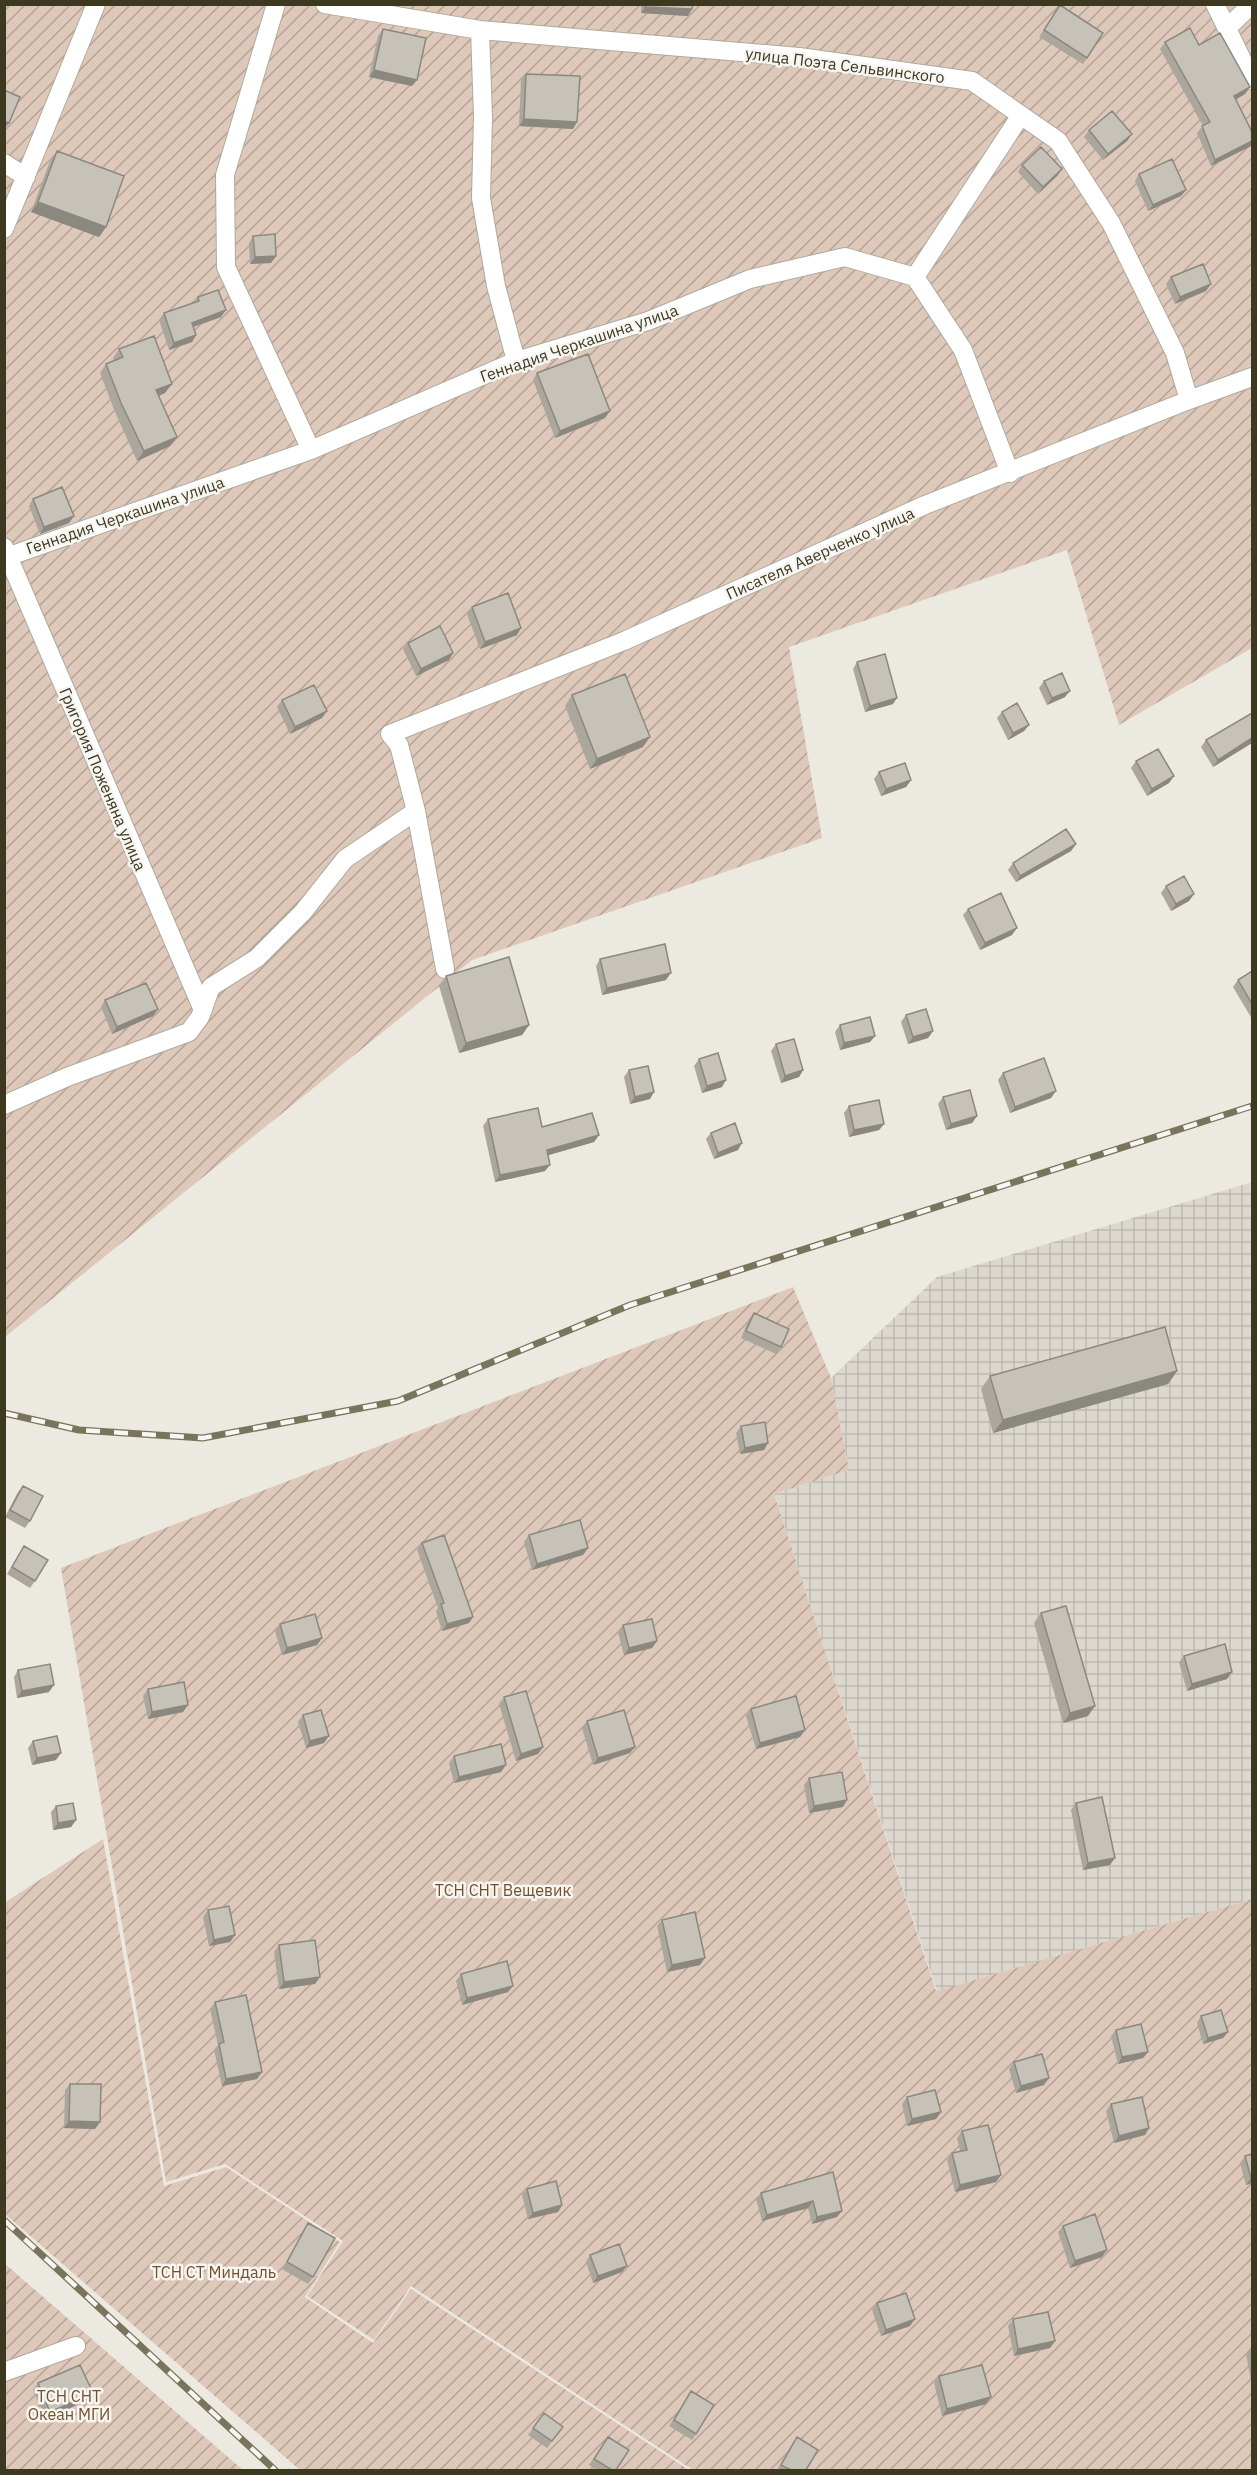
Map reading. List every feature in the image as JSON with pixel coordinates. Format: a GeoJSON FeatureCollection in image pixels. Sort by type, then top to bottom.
{"type":"FeatureCollection","features":[{"type":"Feature","properties":{"kind":"street"},"geometry":{"type":"LineString","coordinates":[[4,229],[96,4]]}},
{"type":"Feature","properties":{"kind":"street"},"geometry":{"type":"LineString","coordinates":[[276,4],[225,175],[226,267],[312,450]]}},
{"type":"Feature","properties":{"kind":"street","name":"улица Поэта Сельвинского"},"geometry":{"type":"LineString","coordinates":[[326,4],[480,30],[799,57],[972,81],[1058,141],[1111,223],[1174,353],[1189,400]]}},
{"type":"Feature","properties":{"kind":"street"},"geometry":{"type":"LineString","coordinates":[[1215,4],[1252,80]]}},
{"type":"Feature","properties":{"kind":"street"},"geometry":{"type":"LineString","coordinates":[[1227,28],[1252,4]]}},
{"type":"Feature","properties":{"kind":"street"},"geometry":{"type":"LineString","coordinates":[[480,30],[483,117],[481,198],[496,286],[516,361]]}},
{"type":"Feature","properties":{"kind":"street"},"geometry":{"type":"LineString","coordinates":[[1010,473],[963,350],[915,277],[1021,115]]}},
{"type":"Feature","properties":{"kind":"street"},"geometry":{"type":"LineString","coordinates":[[4,163],[26,177]]}},
{"type":"Feature","properties":{"kind":"street","name":"Геннадия Черкашина улица"},"geometry":{"type":"LineString","coordinates":[[6,553],[312,450],[516,361],[648,321],[750,279],[845,257],[915,277]]}},
{"type":"Feature","properties":{"kind":"street","name":"Писателя Аверченко улица"},"geometry":{"type":"LineString","coordinates":[[416,811],[399,745],[390,734],[624,641],[925,506],[1252,377]]}},
{"type":"Feature","properties":{"kind":"street","name":"Григория Поженяна улица"},"geometry":{"type":"LineString","coordinates":[[6,553],[202,1010]]}},
{"type":"Feature","properties":{"kind":"street"},"geometry":{"type":"LineString","coordinates":[[4,1105],[67,1077],[189,1032],[202,1010],[211,987],[257,958],[303,912],[345,859],[416,811],[445,969]]}},
{"type":"Feature","properties":{"kind":"street"},"geometry":{"type":"LineString","coordinates":[[4,2372],[76,2346]]}},
{"type":"Feature","properties":{"kind":"shaded area"},"geometry":{"type":"Polygon","coordinates":[[[1252,1182],[1252,1899],[937,1991],[774,1494],[849,1470],[831,1378],[937,1277],[1252,1182]]]}},
{"type":"Feature","properties":{"kind":"green space"},"geometry":{"type":"Polygon","coordinates":[[[5,5],[1252,5],[1252,648],[1119,725],[1067,550],[789,647],[822,838],[472,960],[5,1337],[5,5]]]}},
{"type":"Feature","properties":{"kind":"green space","name":"ТСН СНТ Вещевик"},"geometry":{"type":"Polygon","coordinates":[[[793,1287],[831,1378],[849,1470],[774,1494],[936,1991],[1252,1899],[1252,2470],[693,2470],[411,2286],[374,2340],[307,2296],[343,2241],[225,2164],[166,2182],[61,1568],[793,1287]]]}},
{"type":"Feature","properties":{"kind":"green space","name":"ТСН СТ Миндаль"},"geometry":{"type":"Polygon","coordinates":[[[103,1839],[164,2186],[226,2167],[340,2242],[305,2297],[373,2343],[411,2289],[689,2470],[300,2470],[5,2214],[4,1903],[103,1839]]]}},
{"type":"Feature","properties":{"kind":"green space","name":"ТСН СНТ Океан МГИ"},"geometry":{"type":"Polygon","coordinates":[[[4,2263],[243,2470],[5,2470],[4,2263]]]}},
{"type":"Feature","properties":{"kind":"building"},"geometry":{"type":"Polygon","coordinates":[[[646,4],[693,4],[692,9],[645,7],[646,4]]]}},
{"type":"Feature","properties":{"kind":"building"},"geometry":{"type":"Polygon","coordinates":[[[1060,5],[1103,33],[1087,58],[1044,30],[1060,5]]]}},
{"type":"Feature","properties":{"kind":"building"},"geometry":{"type":"Polygon","coordinates":[[[1190,28],[1199,45],[1220,33],[1250,87],[1234,96],[1252,132],[1252,141],[1215,160],[1202,126],[1210,122],[1165,42],[1190,28]]]}},
{"type":"Feature","properties":{"kind":"building"},"geometry":{"type":"Polygon","coordinates":[[[383,29],[426,38],[417,80],[374,70],[383,29]]]}},
{"type":"Feature","properties":{"kind":"building"},"geometry":{"type":"Polygon","coordinates":[[[526,74],[580,76],[577,122],[524,119],[526,74]]]}},
{"type":"Feature","properties":{"kind":"building"},"geometry":{"type":"Polygon","coordinates":[[[4,90],[20,97],[9,123],[4,121],[4,90]]]}},
{"type":"Feature","properties":{"kind":"building"},"geometry":{"type":"Polygon","coordinates":[[[1112,111],[1132,134],[1108,154],[1089,130],[1112,111]]]}},
{"type":"Feature","properties":{"kind":"building"},"geometry":{"type":"Polygon","coordinates":[[[1041,147],[1062,169],[1043,187],[1022,165],[1041,147]]]}},
{"type":"Feature","properties":{"kind":"building"},"geometry":{"type":"Polygon","coordinates":[[[57,151],[124,176],[106,227],[38,202],[57,151]]]}},
{"type":"Feature","properties":{"kind":"building"},"geometry":{"type":"Polygon","coordinates":[[[1172,159],[1186,190],[1153,205],[1139,174],[1172,159]]]}},
{"type":"Feature","properties":{"kind":"building"},"geometry":{"type":"Polygon","coordinates":[[[275,234],[276,256],[255,257],[253,236],[275,234]]]}},
{"type":"Feature","properties":{"kind":"building"},"geometry":{"type":"Polygon","coordinates":[[[1203,264],[1211,284],[1180,297],[1171,277],[1203,264]]]}},
{"type":"Feature","properties":{"kind":"building"},"geometry":{"type":"Polygon","coordinates":[[[218,290],[226,310],[192,323],[196,335],[174,343],[164,313],[199,301],[198,297],[218,290]]]}},
{"type":"Feature","properties":{"kind":"building"},"geometry":{"type":"Polygon","coordinates":[[[154,336],[172,384],[156,390],[177,437],[144,451],[121,403],[106,364],[123,357],[119,349],[154,336]]]}},
{"type":"Feature","properties":{"kind":"building"},"geometry":{"type":"Polygon","coordinates":[[[588,354],[610,411],[560,431],[537,373],[588,354]]]}},
{"type":"Feature","properties":{"kind":"building"},"geometry":{"type":"Polygon","coordinates":[[[62,487],[74,516],[44,527],[33,499],[62,487]]]}},
{"type":"Feature","properties":{"kind":"building"},"geometry":{"type":"Polygon","coordinates":[[[508,593],[521,628],[485,642],[472,607],[508,593]]]}},
{"type":"Feature","properties":{"kind":"building"},"geometry":{"type":"Polygon","coordinates":[[[440,626],[453,653],[421,669],[408,643],[440,626]]]}},
{"type":"Feature","properties":{"kind":"building"},"geometry":{"type":"Polygon","coordinates":[[[885,654],[897,698],[870,706],[857,662],[885,654]]]}},
{"type":"Feature","properties":{"kind":"building"},"geometry":{"type":"Polygon","coordinates":[[[1062,673],[1070,691],[1052,698],[1044,681],[1062,673]]]}},
{"type":"Feature","properties":{"kind":"building"},"geometry":{"type":"Polygon","coordinates":[[[625,674],[650,737],[597,759],[572,695],[625,674]]]}},
{"type":"Feature","properties":{"kind":"building"},"geometry":{"type":"Polygon","coordinates":[[[314,685],[327,711],[295,727],[282,700],[314,685]]]}},
{"type":"Feature","properties":{"kind":"building"},"geometry":{"type":"Polygon","coordinates":[[[1017,703],[1029,725],[1013,733],[1002,712],[1017,703]]]}},
{"type":"Feature","properties":{"kind":"building"},"geometry":{"type":"Polygon","coordinates":[[[1252,713],[1252,738],[1218,760],[1206,740],[1252,713]]]}},
{"type":"Feature","properties":{"kind":"building"},"geometry":{"type":"Polygon","coordinates":[[[1158,749],[1174,776],[1152,789],[1136,761],[1158,749]]]}},
{"type":"Feature","properties":{"kind":"building"},"geometry":{"type":"Polygon","coordinates":[[[905,763],[911,780],[886,789],[879,772],[905,763]]]}},
{"type":"Feature","properties":{"kind":"building"},"geometry":{"type":"Polygon","coordinates":[[[1066,829],[1076,844],[1020,876],[1013,863],[1066,829]]]}},
{"type":"Feature","properties":{"kind":"building"},"geometry":{"type":"Polygon","coordinates":[[[1184,876],[1194,894],[1176,904],[1166,886],[1184,876]]]}},
{"type":"Feature","properties":{"kind":"building"},"geometry":{"type":"Polygon","coordinates":[[[1001,893],[1017,928],[985,943],[968,909],[1001,893]]]}},
{"type":"Feature","properties":{"kind":"building"},"geometry":{"type":"Polygon","coordinates":[[[665,944],[671,973],[607,988],[600,959],[665,944]]]}},
{"type":"Feature","properties":{"kind":"building"},"geometry":{"type":"Polygon","coordinates":[[[509,957],[529,1025],[466,1043],[446,976],[509,957]]]}},
{"type":"Feature","properties":{"kind":"building"},"geometry":{"type":"Polygon","coordinates":[[[1252,971],[1252,1004],[1238,980],[1252,971]]]}},
{"type":"Feature","properties":{"kind":"building"},"geometry":{"type":"Polygon","coordinates":[[[146,983],[158,1009],[117,1027],[105,1000],[146,983]]]}},
{"type":"Feature","properties":{"kind":"building"},"geometry":{"type":"Polygon","coordinates":[[[926,1009],[933,1031],[913,1037],[906,1015],[926,1009]]]}},
{"type":"Feature","properties":{"kind":"building"},"geometry":{"type":"Polygon","coordinates":[[[870,1017],[875,1036],[844,1043],[840,1025],[870,1017]]]}},
{"type":"Feature","properties":{"kind":"building"},"geometry":{"type":"Polygon","coordinates":[[[794,1039],[803,1070],[785,1076],[776,1044],[794,1039]]]}},
{"type":"Feature","properties":{"kind":"building"},"geometry":{"type":"Polygon","coordinates":[[[718,1053],[726,1080],[707,1086],[699,1059],[718,1053]]]}},
{"type":"Feature","properties":{"kind":"building"},"geometry":{"type":"Polygon","coordinates":[[[1044,1058],[1056,1091],[1015,1107],[1003,1073],[1044,1058]]]}},
{"type":"Feature","properties":{"kind":"building"},"geometry":{"type":"Polygon","coordinates":[[[648,1066],[654,1092],[635,1097],[629,1070],[648,1066]]]}},
{"type":"Feature","properties":{"kind":"building"},"geometry":{"type":"Polygon","coordinates":[[[970,1090],[977,1116],[951,1124],[943,1097],[970,1090]]]}},
{"type":"Feature","properties":{"kind":"building"},"geometry":{"type":"Polygon","coordinates":[[[879,1100],[884,1124],[854,1130],[849,1106],[879,1100]]]}},
{"type":"Feature","properties":{"kind":"building"},"geometry":{"type":"Polygon","coordinates":[[[538,1108],[542,1127],[592,1113],[599,1135],[547,1150],[550,1165],[500,1175],[488,1119],[538,1108]]]}},
{"type":"Feature","properties":{"kind":"building"},"geometry":{"type":"Polygon","coordinates":[[[735,1123],[742,1143],[718,1153],[711,1133],[735,1123]]]}},
{"type":"Feature","properties":{"kind":"building"},"geometry":{"type":"Polygon","coordinates":[[[754,1313],[789,1329],[781,1347],[746,1331],[754,1313]]]}},
{"type":"Feature","properties":{"kind":"building"},"geometry":{"type":"Polygon","coordinates":[[[1165,1327],[1177,1371],[1003,1420],[990,1376],[1165,1327]]]}},
{"type":"Feature","properties":{"kind":"building"},"geometry":{"type":"Polygon","coordinates":[[[765,1422],[768,1443],[745,1448],[741,1426],[765,1422]]]}},
{"type":"Feature","properties":{"kind":"building"},"geometry":{"type":"Polygon","coordinates":[[[23,1486],[43,1496],[30,1521],[10,1510],[23,1486]]]}},
{"type":"Feature","properties":{"kind":"building"},"geometry":{"type":"Polygon","coordinates":[[[580,1520],[588,1548],[537,1564],[529,1535],[580,1520]]]}},
{"type":"Feature","properties":{"kind":"building"},"geometry":{"type":"Polygon","coordinates":[[[444,1535],[473,1617],[447,1624],[441,1604],[444,1603],[422,1543],[444,1535]]]}},
{"type":"Feature","properties":{"kind":"building"},"geometry":{"type":"Polygon","coordinates":[[[24,1546],[48,1560],[35,1581],[12,1567],[24,1546]]]}},
{"type":"Feature","properties":{"kind":"building"},"geometry":{"type":"Polygon","coordinates":[[[1066,1606],[1095,1706],[1070,1713],[1041,1613],[1066,1606]]]}},
{"type":"Feature","properties":{"kind":"building"},"geometry":{"type":"Polygon","coordinates":[[[315,1614],[322,1638],[287,1648],[280,1624],[315,1614]]]}},
{"type":"Feature","properties":{"kind":"building"},"geometry":{"type":"Polygon","coordinates":[[[652,1619],[657,1641],[629,1648],[623,1625],[652,1619]]]}},
{"type":"Feature","properties":{"kind":"building"},"geometry":{"type":"Polygon","coordinates":[[[1225,1644],[1232,1672],[1192,1684],[1184,1656],[1225,1644]]]}},
{"type":"Feature","properties":{"kind":"building"},"geometry":{"type":"Polygon","coordinates":[[[50,1664],[54,1685],[22,1691],[18,1670],[50,1664]]]}},
{"type":"Feature","properties":{"kind":"building"},"geometry":{"type":"Polygon","coordinates":[[[184,1682],[188,1705],[152,1712],[148,1689],[184,1682]]]}},
{"type":"Feature","properties":{"kind":"building"},"geometry":{"type":"Polygon","coordinates":[[[526,1691],[543,1747],[521,1754],[504,1697],[526,1691]]]}},
{"type":"Feature","properties":{"kind":"building"},"geometry":{"type":"Polygon","coordinates":[[[796,1696],[805,1730],[760,1743],[751,1709],[796,1696]]]}},
{"type":"Feature","properties":{"kind":"building"},"geometry":{"type":"Polygon","coordinates":[[[321,1710],[329,1736],[310,1741],[303,1715],[321,1710]]]}},
{"type":"Feature","properties":{"kind":"building"},"geometry":{"type":"Polygon","coordinates":[[[624,1710],[635,1747],[598,1758],[587,1721],[624,1710]]]}},
{"type":"Feature","properties":{"kind":"building"},"geometry":{"type":"Polygon","coordinates":[[[57,1736],[61,1753],[37,1758],[33,1741],[57,1736]]]}},
{"type":"Feature","properties":{"kind":"building"},"geometry":{"type":"Polygon","coordinates":[[[501,1744],[506,1765],[459,1777],[454,1756],[501,1744]]]}},
{"type":"Feature","properties":{"kind":"building"},"geometry":{"type":"Polygon","coordinates":[[[842,1772],[847,1800],[814,1806],[809,1778],[842,1772]]]}},
{"type":"Feature","properties":{"kind":"building"},"geometry":{"type":"Polygon","coordinates":[[[1102,1797],[1115,1858],[1088,1863],[1076,1803],[1102,1797]]]}},
{"type":"Feature","properties":{"kind":"building"},"geometry":{"type":"Polygon","coordinates":[[[73,1803],[76,1820],[58,1823],[56,1806],[73,1803]]]}},
{"type":"Feature","properties":{"kind":"building"},"geometry":{"type":"Polygon","coordinates":[[[229,1906],[235,1935],[214,1940],[208,1910],[229,1906]]]}},
{"type":"Feature","properties":{"kind":"building"},"geometry":{"type":"Polygon","coordinates":[[[695,1912],[705,1958],[672,1965],[662,1920],[695,1912]]]}},
{"type":"Feature","properties":{"kind":"building"},"geometry":{"type":"Polygon","coordinates":[[[315,1940],[320,1977],[284,1982],[279,1945],[315,1940]]]}},
{"type":"Feature","properties":{"kind":"building"},"geometry":{"type":"Polygon","coordinates":[[[507,1961],[513,1986],[467,1998],[461,1974],[507,1961]]]}},
{"type":"Feature","properties":{"kind":"building"},"geometry":{"type":"Polygon","coordinates":[[[246,1995],[262,2072],[226,2079],[219,2044],[224,2042],[215,2002],[246,1995]]]}},
{"type":"Feature","properties":{"kind":"building"},"geometry":{"type":"Polygon","coordinates":[[[1221,2010],[1228,2032],[1208,2038],[1201,2016],[1221,2010]]]}},
{"type":"Feature","properties":{"kind":"building"},"geometry":{"type":"Polygon","coordinates":[[[1141,2024],[1148,2052],[1122,2057],[1116,2030],[1141,2024]]]}},
{"type":"Feature","properties":{"kind":"building"},"geometry":{"type":"Polygon","coordinates":[[[1042,2054],[1049,2078],[1021,2086],[1014,2062],[1042,2054]]]}},
{"type":"Feature","properties":{"kind":"building"},"geometry":{"type":"Polygon","coordinates":[[[70,2084],[101,2084],[100,2122],[69,2121],[70,2084]]]}},
{"type":"Feature","properties":{"kind":"building"},"geometry":{"type":"Polygon","coordinates":[[[935,2090],[941,2112],[912,2119],[907,2097],[935,2090]]]}},
{"type":"Feature","properties":{"kind":"building"},"geometry":{"type":"Polygon","coordinates":[[[1142,2097],[1149,2128],[1119,2136],[1111,2104],[1142,2097]]]}},
{"type":"Feature","properties":{"kind":"building"},"geometry":{"type":"Polygon","coordinates":[[[988,2125],[1001,2175],[960,2185],[952,2153],[967,2150],[962,2131],[988,2125]]]}},
{"type":"Feature","properties":{"kind":"building"},"geometry":{"type":"Polygon","coordinates":[[[1252,2154],[1252,2177],[1251,2178],[1245,2156],[1252,2154]]]}},
{"type":"Feature","properties":{"kind":"building"},"geometry":{"type":"Polygon","coordinates":[[[833,2172],[842,2211],[817,2217],[813,2201],[767,2215],[761,2193],[833,2172]]]}},
{"type":"Feature","properties":{"kind":"building"},"geometry":{"type":"Polygon","coordinates":[[[556,2181],[562,2205],[533,2213],[527,2189],[556,2181]]]}},
{"type":"Feature","properties":{"kind":"building"},"geometry":{"type":"Polygon","coordinates":[[[1095,2214],[1107,2250],[1075,2261],[1063,2226],[1095,2214]]]}},
{"type":"Feature","properties":{"kind":"building"},"geometry":{"type":"Polygon","coordinates":[[[308,2223],[335,2238],[313,2277],[287,2262],[308,2223]]]}},
{"type":"Feature","properties":{"kind":"building"},"geometry":{"type":"Polygon","coordinates":[[[619,2244],[627,2266],[598,2276],[590,2255],[619,2244]]]}},
{"type":"Feature","properties":{"kind":"building"},"geometry":{"type":"Polygon","coordinates":[[[906,2293],[915,2319],[886,2330],[877,2303],[906,2293]]]}},
{"type":"Feature","properties":{"kind":"building"},"geometry":{"type":"Polygon","coordinates":[[[1048,2312],[1055,2341],[1018,2349],[1013,2319],[1048,2312]]]}},
{"type":"Feature","properties":{"kind":"building"},"geometry":{"type":"Polygon","coordinates":[[[80,2365],[93,2393],[50,2412],[38,2383],[80,2365]]]}},
{"type":"Feature","properties":{"kind":"building"},"geometry":{"type":"Polygon","coordinates":[[[982,2365],[991,2397],[947,2409],[939,2376],[982,2365]]]}},
{"type":"Feature","properties":{"kind":"building"},"geometry":{"type":"Polygon","coordinates":[[[691,2391],[714,2405],[696,2434],[674,2420],[691,2391]]]}},
{"type":"Feature","properties":{"kind":"building"},"geometry":{"type":"Polygon","coordinates":[[[544,2413],[563,2427],[552,2441],[533,2428],[544,2413]]]}},
{"type":"Feature","properties":{"kind":"building"},"geometry":{"type":"Polygon","coordinates":[[[608,2437],[629,2450],[616,2470],[594,2459],[608,2437]]]}},
{"type":"Feature","properties":{"kind":"building"},"geometry":{"type":"Polygon","coordinates":[[[797,2437],[818,2450],[806,2470],[791,2470],[781,2465],[797,2437]]]}},
{"type":"Feature","properties":{"kind":"railway"},"geometry":{"type":"LineString","coordinates":[[4,1413],[79,1430],[203,1438],[398,1401],[630,1305],[1252,1106]]}},
{"type":"Feature","properties":{"kind":"railway"},"geometry":{"type":"LineString","coordinates":[[4,2220],[275,2470]]}}]}
